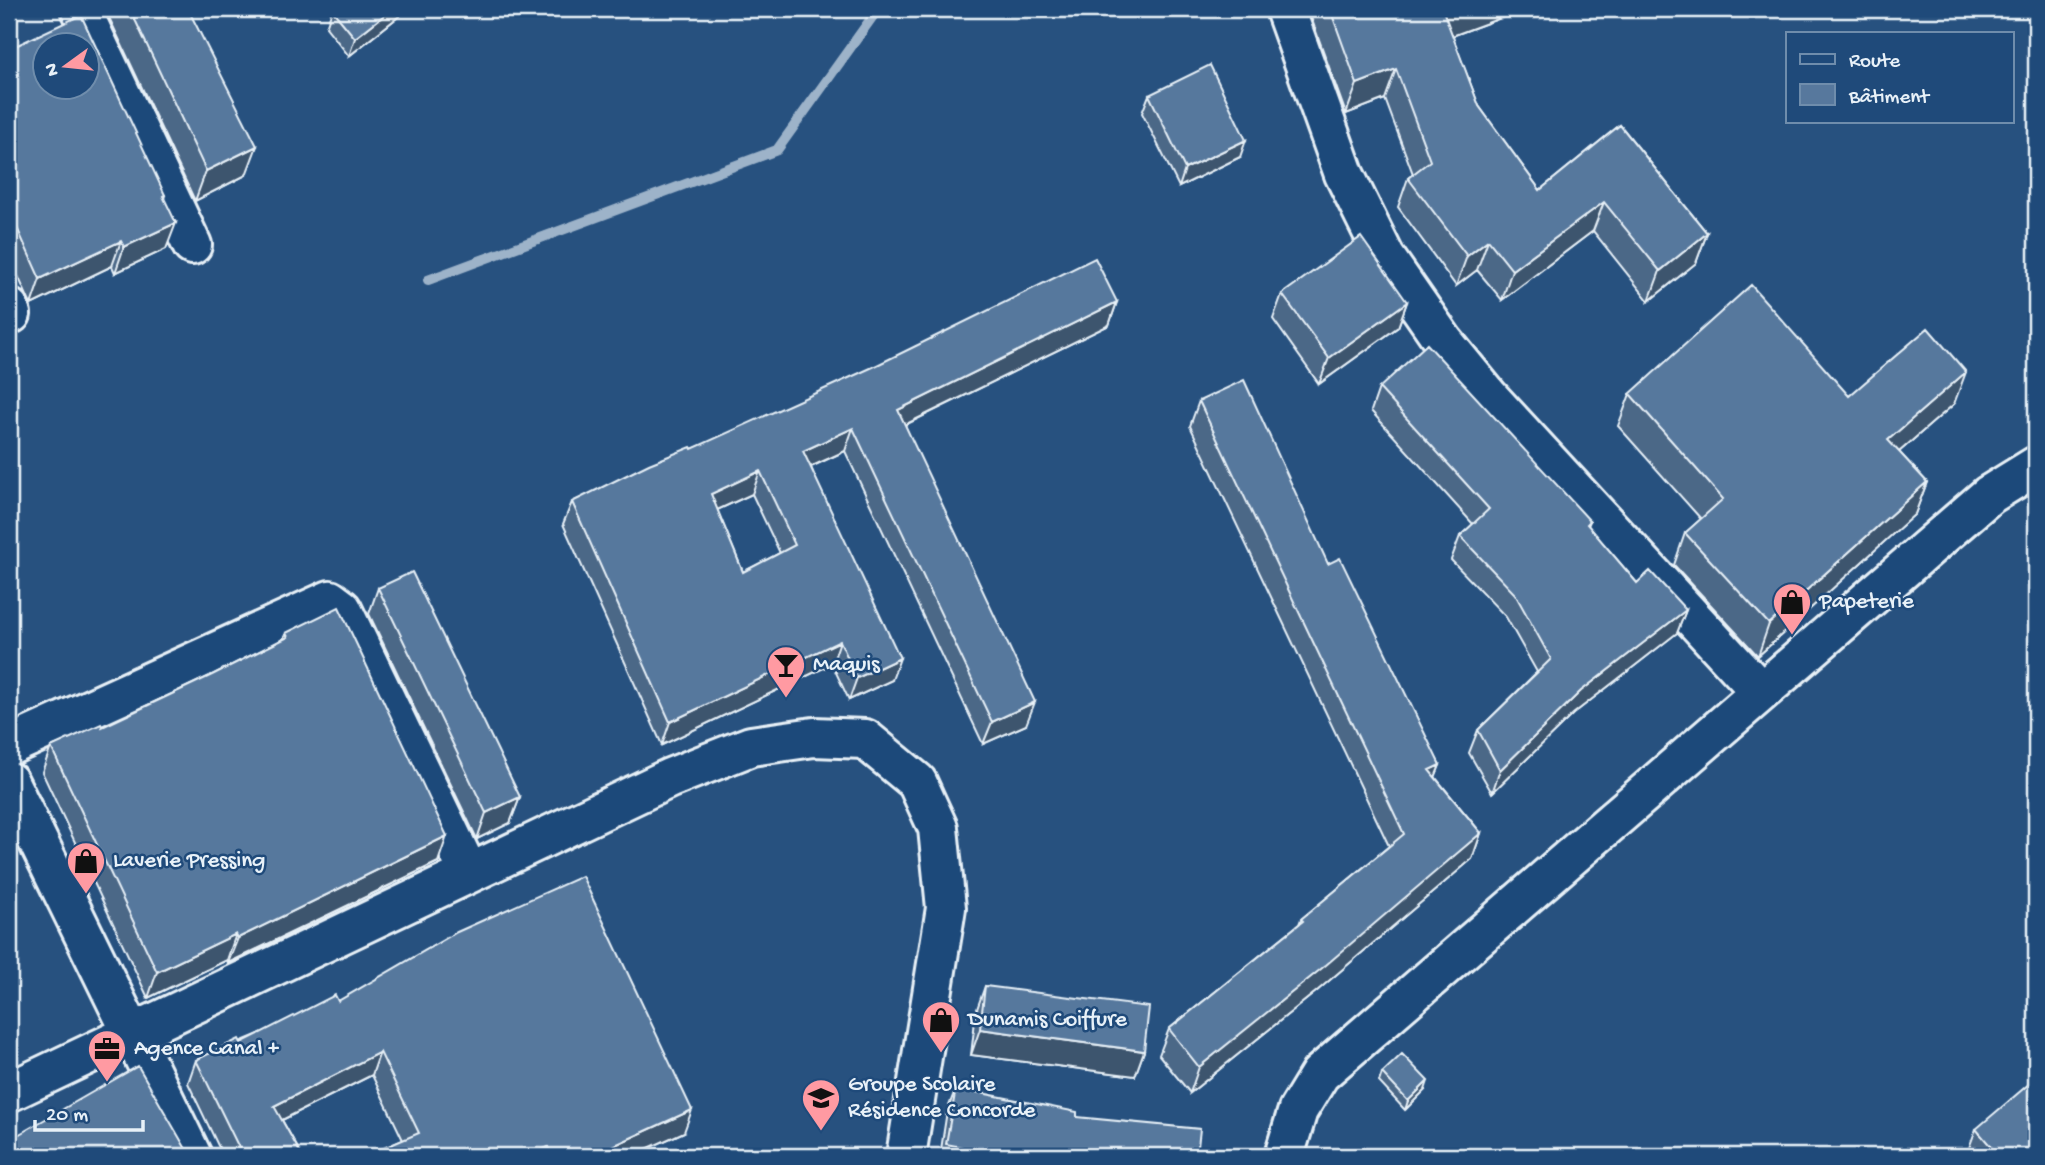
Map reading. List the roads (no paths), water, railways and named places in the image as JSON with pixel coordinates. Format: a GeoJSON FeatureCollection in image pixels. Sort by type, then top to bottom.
{"type":"FeatureCollection","features":[{"type":"Feature","properties":{"kind":"street"},"geometry":{"type":"LineString","coordinates":[[81,9],[192,245]]}},
{"type":"Feature","properties":{"kind":"street"},"geometry":{"type":"LineString","coordinates":[[1285,9],[1344,174],[1385,257],[1444,342],[1489,397],[1761,692]]}},
{"type":"Feature","properties":{"kind":"street"},"geometry":{"type":"LineString","coordinates":[[1284,1156],[1298,1110],[1320,1074],[1989,495],[2036,466]]}},
{"type":"Feature","properties":{"kind":"street"},"geometry":{"type":"LineString","coordinates":[[9,746],[330,600],[342,609],[469,873]]}},
{"type":"Feature","properties":{"kind":"street"},"geometry":{"type":"LineString","coordinates":[[9,1092],[132,1036],[670,778],[751,746],[814,737],[864,739],[917,782],[938,828],[946,908],[906,1156]]}},
{"type":"Feature","properties":{"kind":"street"},"geometry":{"type":"LineString","coordinates":[[9,782],[192,1156]]}},
{"type":"Feature","properties":{"kind":"waterway"},"geometry":{"type":"LineString","coordinates":[[428,280],[777,150],[878,9]]}},
{"type":"Feature","properties":{"kind":"place","name":"Papeterie"},"geometry":{"type":"Point","coordinates":[1792,636]}},
{"type":"Feature","properties":{"kind":"place","name":"Maquis"},"geometry":{"type":"Point","coordinates":[786,699]}},
{"type":"Feature","properties":{"kind":"place","name":"Laverie Pressing"},"geometry":{"type":"Point","coordinates":[86,895]}},
{"type":"Feature","properties":{"kind":"place","name":"Dunamis Coiffure"},"geometry":{"type":"Point","coordinates":[941,1054]}},
{"type":"Feature","properties":{"kind":"place","name":"Agence Canal +"},"geometry":{"type":"Point","coordinates":[107,1083]}},
{"type":"Feature","properties":{"kind":"place","name":"Groupe Scolaire Résidence Concorde"},"geometry":{"type":"Point","coordinates":[821,1132]}}]}
